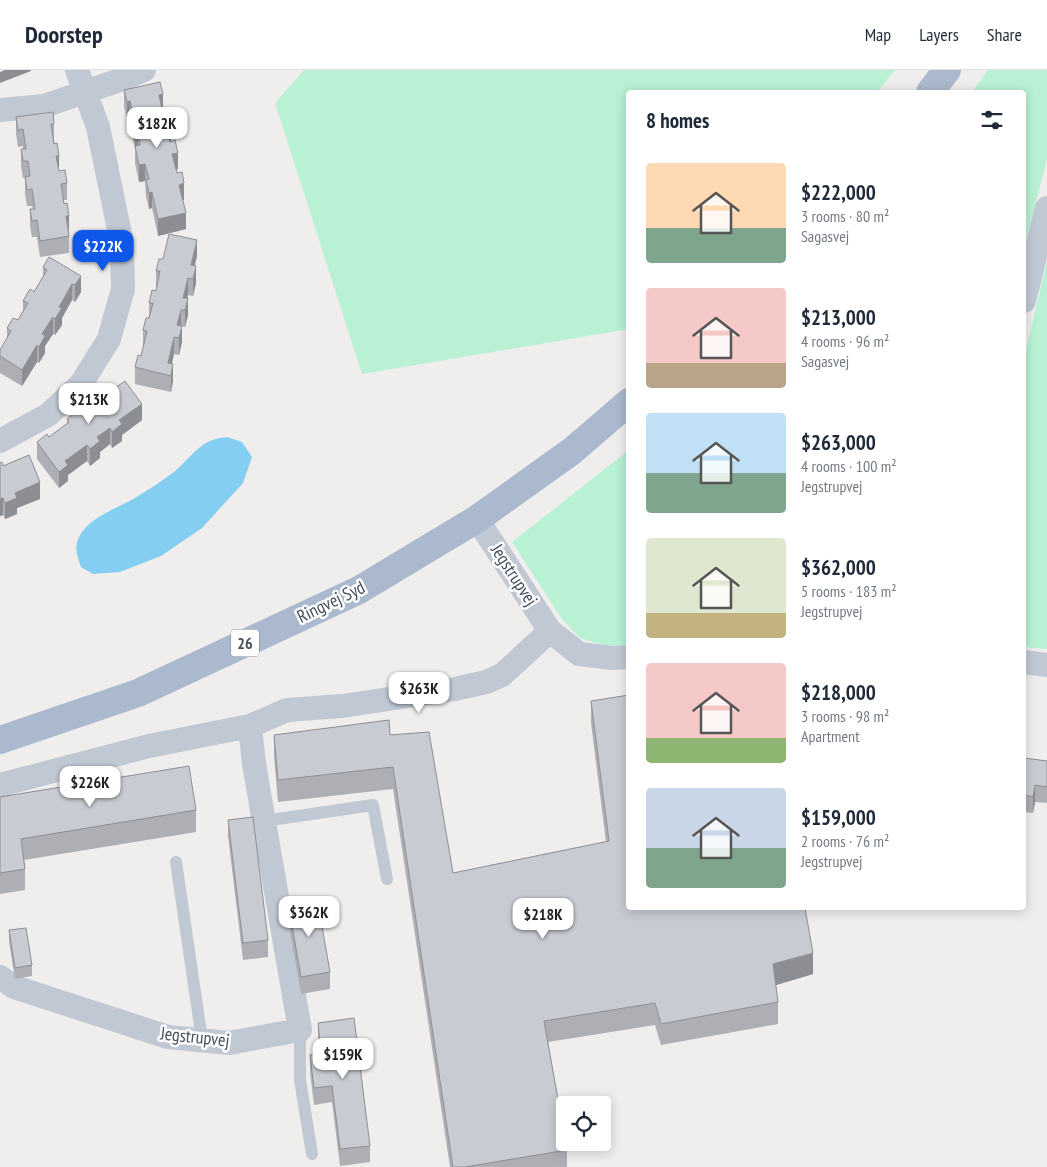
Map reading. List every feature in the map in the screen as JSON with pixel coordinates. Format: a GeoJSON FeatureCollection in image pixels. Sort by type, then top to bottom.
{"type":"FeatureCollection","features":[{"type":"Feature","properties":{"kind":"main road"},"geometry":{"type":"LineString","coordinates":[[932,90],[947,70]]}},
{"type":"Feature","properties":{"kind":"main road","name":"Ringvej Syd"},"geometry":{"type":"LineString","coordinates":[[0,740],[138,693],[359,590],[477,519],[572,451],[626,405]]}},
{"type":"Feature","properties":{"kind":"street"},"geometry":{"type":"LineString","coordinates":[[0,441],[48,415],[81,384],[109,339],[123,289],[122,244],[98,127],[77,70]]}},
{"type":"Feature","properties":{"kind":"street"},"geometry":{"type":"LineString","coordinates":[[0,110],[44,106],[144,70]]}},
{"type":"Feature","properties":{"kind":"street"},"geometry":{"type":"LineString","coordinates":[[1026,293],[1047,208]]}},
{"type":"Feature","properties":{"kind":"street","name":"Jegstrupvej"},"geometry":{"type":"LineString","coordinates":[[477,519],[550,631],[580,654],[612,658],[626,657]]}},
{"type":"Feature","properties":{"kind":"street"},"geometry":{"type":"LineString","coordinates":[[0,785],[149,746],[250,726],[287,710],[342,706],[455,689],[486,682],[502,675],[550,631]]}},
{"type":"Feature","properties":{"kind":"street"},"geometry":{"type":"LineString","coordinates":[[1026,662],[1047,665]]}},
{"type":"Feature","properties":{"kind":"street"},"geometry":{"type":"LineString","coordinates":[[250,726],[254,764],[300,1030]]}},
{"type":"Feature","properties":{"kind":"street","name":"Jegstrupvej"},"geometry":{"type":"LineString","coordinates":[[0,977],[14,987],[168,1037],[229,1043],[300,1030]]}},
{"type":"Feature","properties":{"kind":"lane"},"geometry":{"type":"LineString","coordinates":[[264,821],[374,805],[387,879]]}},
{"type":"Feature","properties":{"kind":"lane"},"geometry":{"type":"LineString","coordinates":[[176,862],[202,1040]]}},
{"type":"Feature","properties":{"kind":"lane"},"geometry":{"type":"LineString","coordinates":[[300,1030],[300,1080],[312,1154]]}},
{"type":"Feature","properties":{"kind":"green space"},"geometry":{"type":"Polygon","coordinates":[[[304,70],[895,70],[879,90],[626,90],[626,330],[362,374],[275,103],[304,70]]]}},
{"type":"Feature","properties":{"kind":"green space"},"geometry":{"type":"Polygon","coordinates":[[[988,70],[1047,70],[1047,159],[1026,241],[1026,90],[973,90],[988,70]]]}},
{"type":"Feature","properties":{"kind":"green space"},"geometry":{"type":"Polygon","coordinates":[[[1047,261],[1047,649],[1026,647],[1026,350],[1047,261]]]}},
{"type":"Feature","properties":{"kind":"green space"},"geometry":{"type":"Polygon","coordinates":[[[626,452],[626,646],[603,645],[580,638],[562,619],[512,542],[626,452]]]}},
{"type":"Feature","properties":{"kind":"water"},"geometry":{"type":"Polygon","coordinates":[[[227,437],[242,442],[252,457],[243,483],[202,528],[161,556],[120,572],[93,574],[81,567],[76,546],[81,534],[92,522],[165,479],[203,445],[218,438],[227,437]]]}},
{"type":"Feature","properties":{"kind":"building"},"geometry":{"type":"Polygon","coordinates":[[[160,82],[163,94],[159,95],[163,114],[168,113],[171,125],[166,126],[170,142],[175,140],[178,153],[172,154],[177,173],[182,172],[184,183],[179,185],[186,213],[158,219],[152,192],[149,193],[146,180],[149,179],[145,164],[139,165],[135,146],[140,145],[138,133],[135,133],[132,121],[135,120],[130,101],[127,102],[124,90],[160,82]]]}},
{"type":"Feature","properties":{"kind":"building"},"geometry":{"type":"Polygon","coordinates":[[[53,112],[54,124],[51,124],[54,144],[57,143],[59,156],[56,156],[59,171],[65,170],[67,183],[61,184],[64,204],[67,203],[69,216],[66,216],[69,236],[40,241],[37,220],[32,221],[30,209],[35,209],[32,189],[27,190],[25,177],[30,176],[28,161],[23,161],[21,149],[26,149],[23,129],[18,130],[16,117],[53,112]]]}},
{"type":"Feature","properties":{"kind":"building"},"geometry":{"type":"Polygon","coordinates":[[[169,234],[197,240],[191,265],[196,266],[193,279],[188,278],[183,298],[188,298],[185,310],[181,310],[177,325],[182,326],[179,338],[174,337],[168,363],[173,364],[171,376],[135,367],[138,355],[141,356],[147,331],[143,330],[153,303],[149,303],[152,290],[156,291],[160,271],[156,271],[159,259],[163,259],[169,234]]]}},
{"type":"Feature","properties":{"kind":"building"},"geometry":{"type":"Polygon","coordinates":[[[49,257],[81,276],[75,285],[72,284],[59,307],[62,308],[55,319],[53,317],[42,334],[45,336],[39,347],[37,345],[22,370],[0,356],[0,350],[11,331],[7,328],[13,318],[18,320],[28,303],[23,301],[30,289],[34,292],[47,270],[43,267],[49,257]]]}},
{"type":"Feature","properties":{"kind":"building"},"geometry":{"type":"Polygon","coordinates":[[[125,381],[142,404],[119,420],[122,424],[112,432],[110,428],[97,437],[100,441],[90,449],[87,445],[65,461],[68,465],[59,472],[37,442],[47,434],[49,437],[69,422],[67,419],[78,411],[80,414],[92,405],[90,402],[100,394],[102,397],[125,381]]]}},
{"type":"Feature","properties":{"kind":"building"},"geometry":{"type":"Polygon","coordinates":[[[29,455],[40,482],[15,493],[17,498],[5,503],[3,498],[0,499],[0,463],[2,462],[3,466],[29,455]]]}},
{"type":"Feature","properties":{"kind":"building"},"geometry":{"type":"Polygon","coordinates":[[[626,695],[626,910],[805,910],[813,953],[773,964],[778,1002],[661,1024],[655,1003],[544,1021],[557,1096],[556,1151],[561,1151],[465,1167],[453,1167],[393,767],[278,780],[274,735],[389,720],[390,735],[429,732],[453,873],[609,841],[591,701],[626,695]]]}},
{"type":"Feature","properties":{"kind":"building"},"geometry":{"type":"Polygon","coordinates":[[[1026,758],[1047,761],[1047,787],[1035,785],[1033,797],[1026,795],[1026,758]]]}},
{"type":"Feature","properties":{"kind":"building"},"geometry":{"type":"Polygon","coordinates":[[[189,766],[196,810],[21,839],[25,869],[0,873],[0,797],[189,766]]]}},
{"type":"Feature","properties":{"kind":"building"},"geometry":{"type":"Polygon","coordinates":[[[253,817],[268,940],[243,943],[228,820],[253,817]]]}},
{"type":"Feature","properties":{"kind":"building"},"geometry":{"type":"Polygon","coordinates":[[[317,898],[330,972],[301,977],[288,903],[317,898]]]}},
{"type":"Feature","properties":{"kind":"building"},"geometry":{"type":"Polygon","coordinates":[[[26,928],[32,965],[15,968],[9,930],[26,928]]]}},
{"type":"Feature","properties":{"kind":"building"},"geometry":{"type":"Polygon","coordinates":[[[354,1018],[370,1146],[340,1149],[332,1086],[314,1088],[310,1055],[321,1053],[318,1023],[354,1018]]]}}]}
